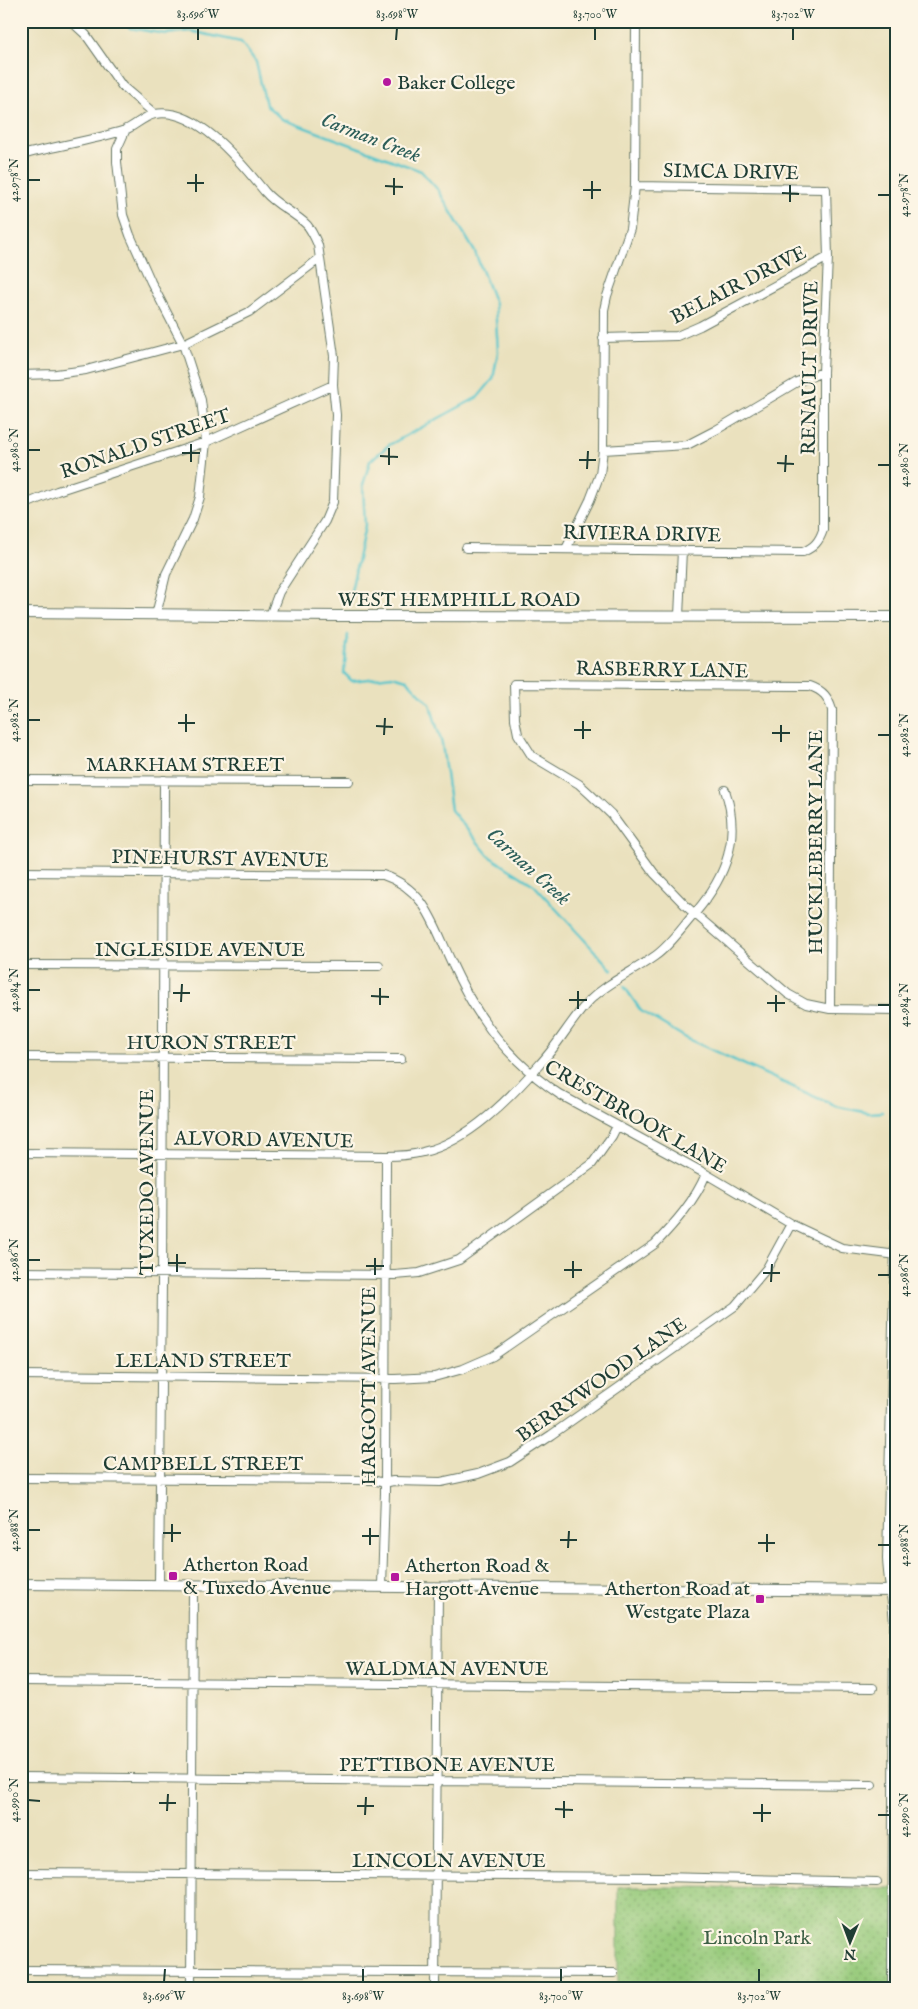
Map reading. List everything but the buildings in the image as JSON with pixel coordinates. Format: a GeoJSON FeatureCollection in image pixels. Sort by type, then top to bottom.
{"type":"FeatureCollection","features":[{"type":"Feature","properties":{"kind":"street"},"geometry":{"type":"LineString","coordinates":[[71,21],[86,35],[122,86],[155,114]]}},
{"type":"Feature","properties":{"kind":"street"},"geometry":{"type":"LineString","coordinates":[[566,548],[590,500],[600,474],[603,450],[603,338],[607,296],[630,229],[635,186],[636,21]]}},
{"type":"Feature","properties":{"kind":"street"},"geometry":{"type":"LineString","coordinates":[[21,155],[126,129],[155,114],[169,114],[180,117],[211,133],[227,147],[270,198],[307,225],[318,245],[334,356],[333,385],[336,415],[333,502],[325,521],[280,592],[270,616]]}},
{"type":"Feature","properties":{"kind":"street"},"geometry":{"type":"LineString","coordinates":[[126,129],[117,149],[123,215],[130,236],[151,282],[184,344],[201,400],[206,442],[200,497],[193,520],[166,574],[156,615]]}},
{"type":"Feature","properties":{"kind":"street","name":"SIMCA DRIVE"},"geometry":{"type":"LineString","coordinates":[[635,186],[826,188]]}},
{"type":"Feature","properties":{"kind":"street","name":"RENAULT DRIVE"},"geometry":{"type":"LineString","coordinates":[[815,545],[820,539],[823,530],[823,372],[828,257],[826,188]]}},
{"type":"Feature","properties":{"kind":"street","name":"BELAIR DRIVE"},"geometry":{"type":"LineString","coordinates":[[603,338],[677,336],[700,326],[828,257]]}},
{"type":"Feature","properties":{"kind":"street"},"geometry":{"type":"LineString","coordinates":[[21,375],[56,374],[86,370],[184,344],[249,312],[319,259]]}},
{"type":"Feature","properties":{"kind":"street"},"geometry":{"type":"LineString","coordinates":[[603,450],[687,444],[716,430],[797,382],[823,372]]}},
{"type":"Feature","properties":{"kind":"street","name":"RONALD STREET"},"geometry":{"type":"LineString","coordinates":[[21,506],[65,488],[206,442],[333,385]]}},
{"type":"Feature","properties":{"kind":"street","name":"RIVIERA DRIVE"},"geometry":{"type":"LineString","coordinates":[[466,548],[803,552],[815,545]]}},
{"type":"Feature","properties":{"kind":"street"},"geometry":{"type":"LineString","coordinates":[[679,616],[682,550]]}},
{"type":"Feature","properties":{"kind":"street","name":"WEST HEMPHILL ROAD"},"geometry":{"type":"LineString","coordinates":[[21,613],[270,616],[897,617]]}},
{"type":"Feature","properties":{"kind":"street","name":"RASBERRY LANE"},"geometry":{"type":"LineString","coordinates":[[695,912],[654,873],[611,814],[578,784],[532,756],[518,734],[515,719],[514,684],[810,686]]}},
{"type":"Feature","properties":{"kind":"street","name":"HUCKLEBERRY LANE"},"geometry":{"type":"LineString","coordinates":[[810,686],[824,692],[832,710],[830,1009]]}},
{"type":"Feature","properties":{"kind":"street","name":"MARKHAM STREET"},"geometry":{"type":"LineString","coordinates":[[21,780],[349,781]]}},
{"type":"Feature","properties":{"kind":"street","name":"TUXEDO AVENUE"},"geometry":{"type":"LineString","coordinates":[[159,1585],[162,1376],[164,780]]}},
{"type":"Feature","properties":{"kind":"street","name":"ALVORD AVENUE"},"geometry":{"type":"LineString","coordinates":[[21,1153],[386,1156],[424,1152],[451,1141],[480,1123],[524,1083],[589,1001],[615,979],[656,956],[702,906],[721,876],[728,856],[733,822],[725,790]]}},
{"type":"Feature","properties":{"kind":"street","name":"PINEHURST AVENUE"},"geometry":{"type":"LineString","coordinates":[[21,872],[384,875],[399,881],[414,893]]}},
{"type":"Feature","properties":{"kind":"street","name":"CRESTBROOK LANE"},"geometry":{"type":"LineString","coordinates":[[414,893],[427,909],[450,960],[483,1020],[530,1074],[559,1094],[706,1174],[791,1224],[842,1248],[895,1255]]}},
{"type":"Feature","properties":{"kind":"street"},"geometry":{"type":"LineString","coordinates":[[695,912],[788,994],[806,1004],[830,1009],[897,1010]]}},
{"type":"Feature","properties":{"kind":"street","name":"INGLESIDE AVENUE"},"geometry":{"type":"LineString","coordinates":[[21,965],[379,966]]}},
{"type":"Feature","properties":{"kind":"street","name":"HURON STREET"},"geometry":{"type":"LineString","coordinates":[[21,1057],[401,1059]]}},
{"type":"Feature","properties":{"kind":"street"},"geometry":{"type":"LineString","coordinates":[[21,1272],[395,1275],[419,1273],[459,1260],[592,1164],[617,1126]]}},
{"type":"Feature","properties":{"kind":"street","name":"HARGOTT AVENUE"},"geometry":{"type":"LineString","coordinates":[[382,1586],[386,1156]]}},
{"type":"Feature","properties":{"kind":"street"},"geometry":{"type":"LineString","coordinates":[[892,1988],[894,1591],[888,1559],[897,1170]]}},
{"type":"Feature","properties":{"kind":"street","name":"LELAND STREET"},"geometry":{"type":"LineString","coordinates":[[21,1375],[384,1378],[434,1377],[463,1369],[493,1356],[655,1244],[675,1223],[701,1186],[706,1174]]}},
{"type":"Feature","properties":{"kind":"street","name":"BERRYWOOD LANE"},"geometry":{"type":"LineString","coordinates":[[384,1483],[393,1481],[441,1482],[478,1474],[510,1462],[559,1430],[736,1306],[768,1268],[791,1224]]}},
{"type":"Feature","properties":{"kind":"street","name":"CAMPBELL STREET"},"geometry":{"type":"LineString","coordinates":[[21,1478],[373,1480],[384,1483]]}},
{"type":"Feature","properties":{"kind":"street"},"geometry":{"type":"LineString","coordinates":[[21,1584],[894,1591]]}},
{"type":"Feature","properties":{"kind":"street"},"geometry":{"type":"LineString","coordinates":[[191,1988],[194,1585]]}},
{"type":"Feature","properties":{"kind":"street"},"geometry":{"type":"LineString","coordinates":[[435,1988],[438,1587]]}},
{"type":"Feature","properties":{"kind":"street","name":"WALDMAN AVENUE"},"geometry":{"type":"LineString","coordinates":[[21,1681],[873,1688]]}},
{"type":"Feature","properties":{"kind":"street","name":"PETTIBONE AVENUE"},"geometry":{"type":"LineString","coordinates":[[21,1777],[872,1784]]}},
{"type":"Feature","properties":{"kind":"street","name":"LINCOLN AVENUE"},"geometry":{"type":"LineString","coordinates":[[21,1873],[660,1877],[877,1882]]}},
{"type":"Feature","properties":{"kind":"street"},"geometry":{"type":"LineString","coordinates":[[21,1970],[614,1973]]}},
{"type":"Feature","properties":{"kind":"green space","name":"Lincoln Park"},"geometry":{"type":"Polygon","coordinates":[[[618,1887],[897,1888],[897,1988],[618,1988],[618,1887]]]}},
{"type":"Feature","properties":{"kind":"waterway","name":"Carman Creek"},"geometry":{"type":"LineString","coordinates":[[121,21],[130,28],[166,34],[190,31],[241,42],[256,62],[266,105],[282,119],[421,171],[438,190],[475,252],[495,304],[498,352],[493,379],[478,397],[389,445],[370,461],[363,485],[365,526],[350,596]]}},
{"type":"Feature","properties":{"kind":"waterway","name":"Carman Creek"},"geometry":{"type":"LineString","coordinates":[[348,635],[344,673],[352,681],[392,676],[407,680],[430,704],[442,744],[451,810],[490,857],[534,885],[612,970]]}},
{"type":"Feature","properties":{"kind":"waterway","name":"Carman Creek"},"geometry":{"type":"LineString","coordinates":[[624,986],[641,1011],[686,1038],[835,1106],[869,1113],[882,1112]]}},
{"type":"Feature","properties":{"kind":"place","name":"Baker College"},"geometry":{"type":"Point","coordinates":[387,82]}},
{"type":"Feature","properties":{"kind":"place","name":"Atherton Road & Tuxedo Avenue"},"geometry":{"type":"Point","coordinates":[173,1576]}},
{"type":"Feature","properties":{"kind":"place","name":"Atherton Road & Hargott Avenue"},"geometry":{"type":"Point","coordinates":[395,1577]}},
{"type":"Feature","properties":{"kind":"place","name":"Atherton Road at Westgate Plaza"},"geometry":{"type":"Point","coordinates":[760,1599]}}]}
